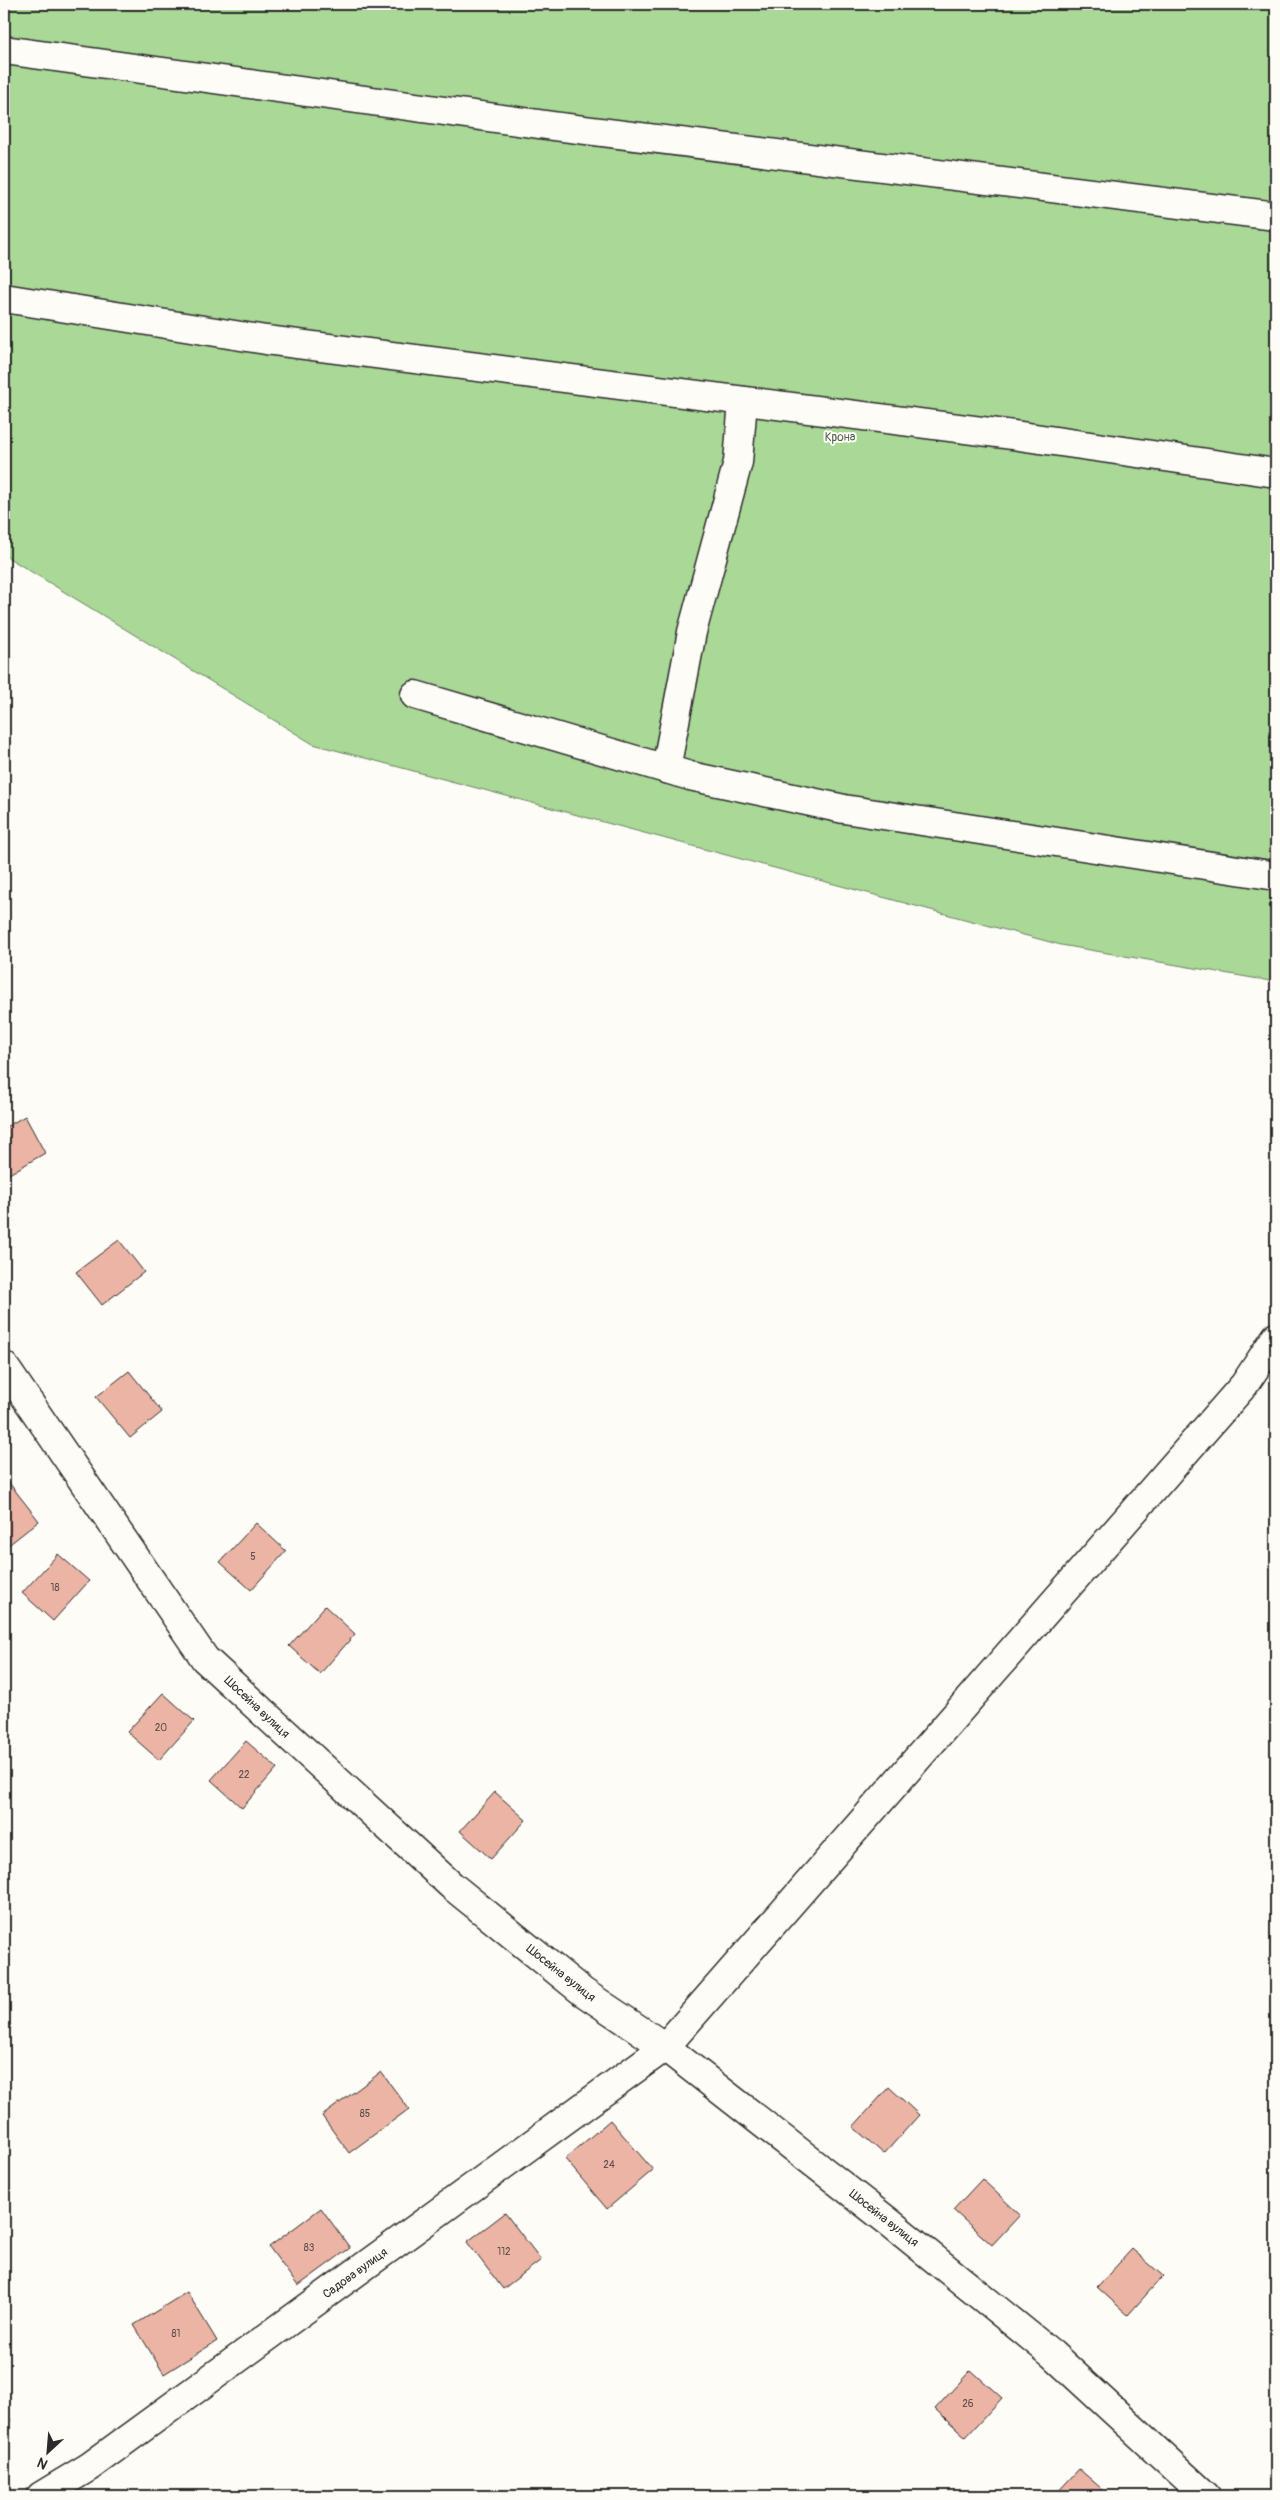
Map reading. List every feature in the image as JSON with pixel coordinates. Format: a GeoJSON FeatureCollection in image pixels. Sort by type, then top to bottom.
{"type":"FeatureCollection","features":[{"type":"Feature","properties":{"kind":"street"},"geometry":{"type":"LineString","coordinates":[[4,50],[554,126],[1276,216]]}},
{"type":"Feature","properties":{"kind":"street"},"geometry":{"type":"LineString","coordinates":[[4,298],[266,340],[1013,435],[1276,473]]}},
{"type":"Feature","properties":{"kind":"street"},"geometry":{"type":"LineString","coordinates":[[666,769],[692,632],[738,462],[743,401]]}},
{"type":"Feature","properties":{"kind":"street"},"geometry":{"type":"LineString","coordinates":[[415,695],[690,776],[844,809],[1276,876]]}},
{"type":"Feature","properties":{"kind":"street","name":"Садова вулиця"},"geometry":{"type":"LineString","coordinates":[[41,2496],[89,2467],[665,2047],[1244,1384],[1276,1337]]}},
{"type":"Feature","properties":{"kind":"street","name":"Шосейна вулиця"},"geometry":{"type":"LineString","coordinates":[[6,1378],[205,1659],[452,1886],[583,1992],[665,2047],[889,2222],[1052,2354],[1206,2496]]}},
{"type":"Feature","properties":{"kind":"green space","name":"Крона"},"geometry":{"type":"Polygon","coordinates":[[[4,4],[1276,4],[1276,982],[1061,945],[313,744],[4,555],[4,4]]]}},
{"type":"Feature","properties":{"kind":"building"},"geometry":{"type":"Polygon","coordinates":[[[25,1116],[45,1153],[4,1177],[4,1128],[25,1116]]]}},
{"type":"Feature","properties":{"kind":"building"},"geometry":{"type":"Polygon","coordinates":[[[119,1240],[144,1272],[102,1305],[76,1272],[119,1240]]]}},
{"type":"Feature","properties":{"kind":"building"},"geometry":{"type":"Polygon","coordinates":[[[129,1371],[162,1412],[130,1438],[96,1397],[129,1371]]]}},
{"type":"Feature","properties":{"kind":"building"},"geometry":{"type":"Polygon","coordinates":[[[6,1479],[39,1521],[6,1547],[4,1544],[4,1481],[6,1479]]]}},
{"type":"Feature","properties":{"kind":"building"},"geometry":{"type":"Polygon","coordinates":[[[256,1523],[286,1551],[251,1590],[220,1562],[256,1523]]]}},
{"type":"Feature","properties":{"kind":"building"},"geometry":{"type":"Polygon","coordinates":[[[58,1554],[89,1581],[53,1621],[22,1593],[58,1554]]]}},
{"type":"Feature","properties":{"kind":"building"},"geometry":{"type":"Polygon","coordinates":[[[325,1606],[355,1634],[320,1674],[289,1646],[325,1606]]]}},
{"type":"Feature","properties":{"kind":"building"},"geometry":{"type":"Polygon","coordinates":[[[163,1693],[194,1721],[159,1760],[127,1732],[163,1693]]]}},
{"type":"Feature","properties":{"kind":"building"},"geometry":{"type":"Polygon","coordinates":[[[246,1741],[277,1768],[242,1808],[211,1780],[246,1741]]]}},
{"type":"Feature","properties":{"kind":"building"},"geometry":{"type":"Polygon","coordinates":[[[495,1792],[526,1820],[491,1859],[460,1831],[495,1792]]]}},
{"type":"Feature","properties":{"kind":"building"},"geometry":{"type":"Polygon","coordinates":[[[381,2072],[409,2109],[349,2153],[322,2116],[381,2072]]]}},
{"type":"Feature","properties":{"kind":"building"},"geometry":{"type":"Polygon","coordinates":[[[889,2087],[919,2115],[884,2154],[853,2127],[889,2087]]]}},
{"type":"Feature","properties":{"kind":"building"},"geometry":{"type":"Polygon","coordinates":[[[610,2120],[653,2170],[607,2209],[565,2159],[610,2120]]]}},
{"type":"Feature","properties":{"kind":"building"},"geometry":{"type":"Polygon","coordinates":[[[982,2179],[1020,2215],[992,2245],[953,2210],[982,2179]]]}},
{"type":"Feature","properties":{"kind":"building"},"geometry":{"type":"Polygon","coordinates":[[[321,2208],[350,2248],[298,2286],[269,2247],[321,2208]]]}},
{"type":"Feature","properties":{"kind":"building"},"geometry":{"type":"Polygon","coordinates":[[[505,2213],[541,2260],[503,2289],[467,2242],[505,2213]]]}},
{"type":"Feature","properties":{"kind":"building"},"geometry":{"type":"Polygon","coordinates":[[[1132,2249],[1163,2276],[1128,2315],[1097,2287],[1132,2249]]]}},
{"type":"Feature","properties":{"kind":"building"},"geometry":{"type":"Polygon","coordinates":[[[187,2292],[217,2341],[164,2374],[134,2325],[187,2292]]]}},
{"type":"Feature","properties":{"kind":"building"},"geometry":{"type":"Polygon","coordinates":[[[971,2370],[1002,2398],[966,2437],[935,2409],[971,2370]]]}},
{"type":"Feature","properties":{"kind":"building"},"geometry":{"type":"Polygon","coordinates":[[[4,2413],[11,2420],[4,2428],[4,2413]]]}},
{"type":"Feature","properties":{"kind":"building"},"geometry":{"type":"Polygon","coordinates":[[[1079,2469],[1110,2496],[1054,2496],[1079,2469]]]}}]}
